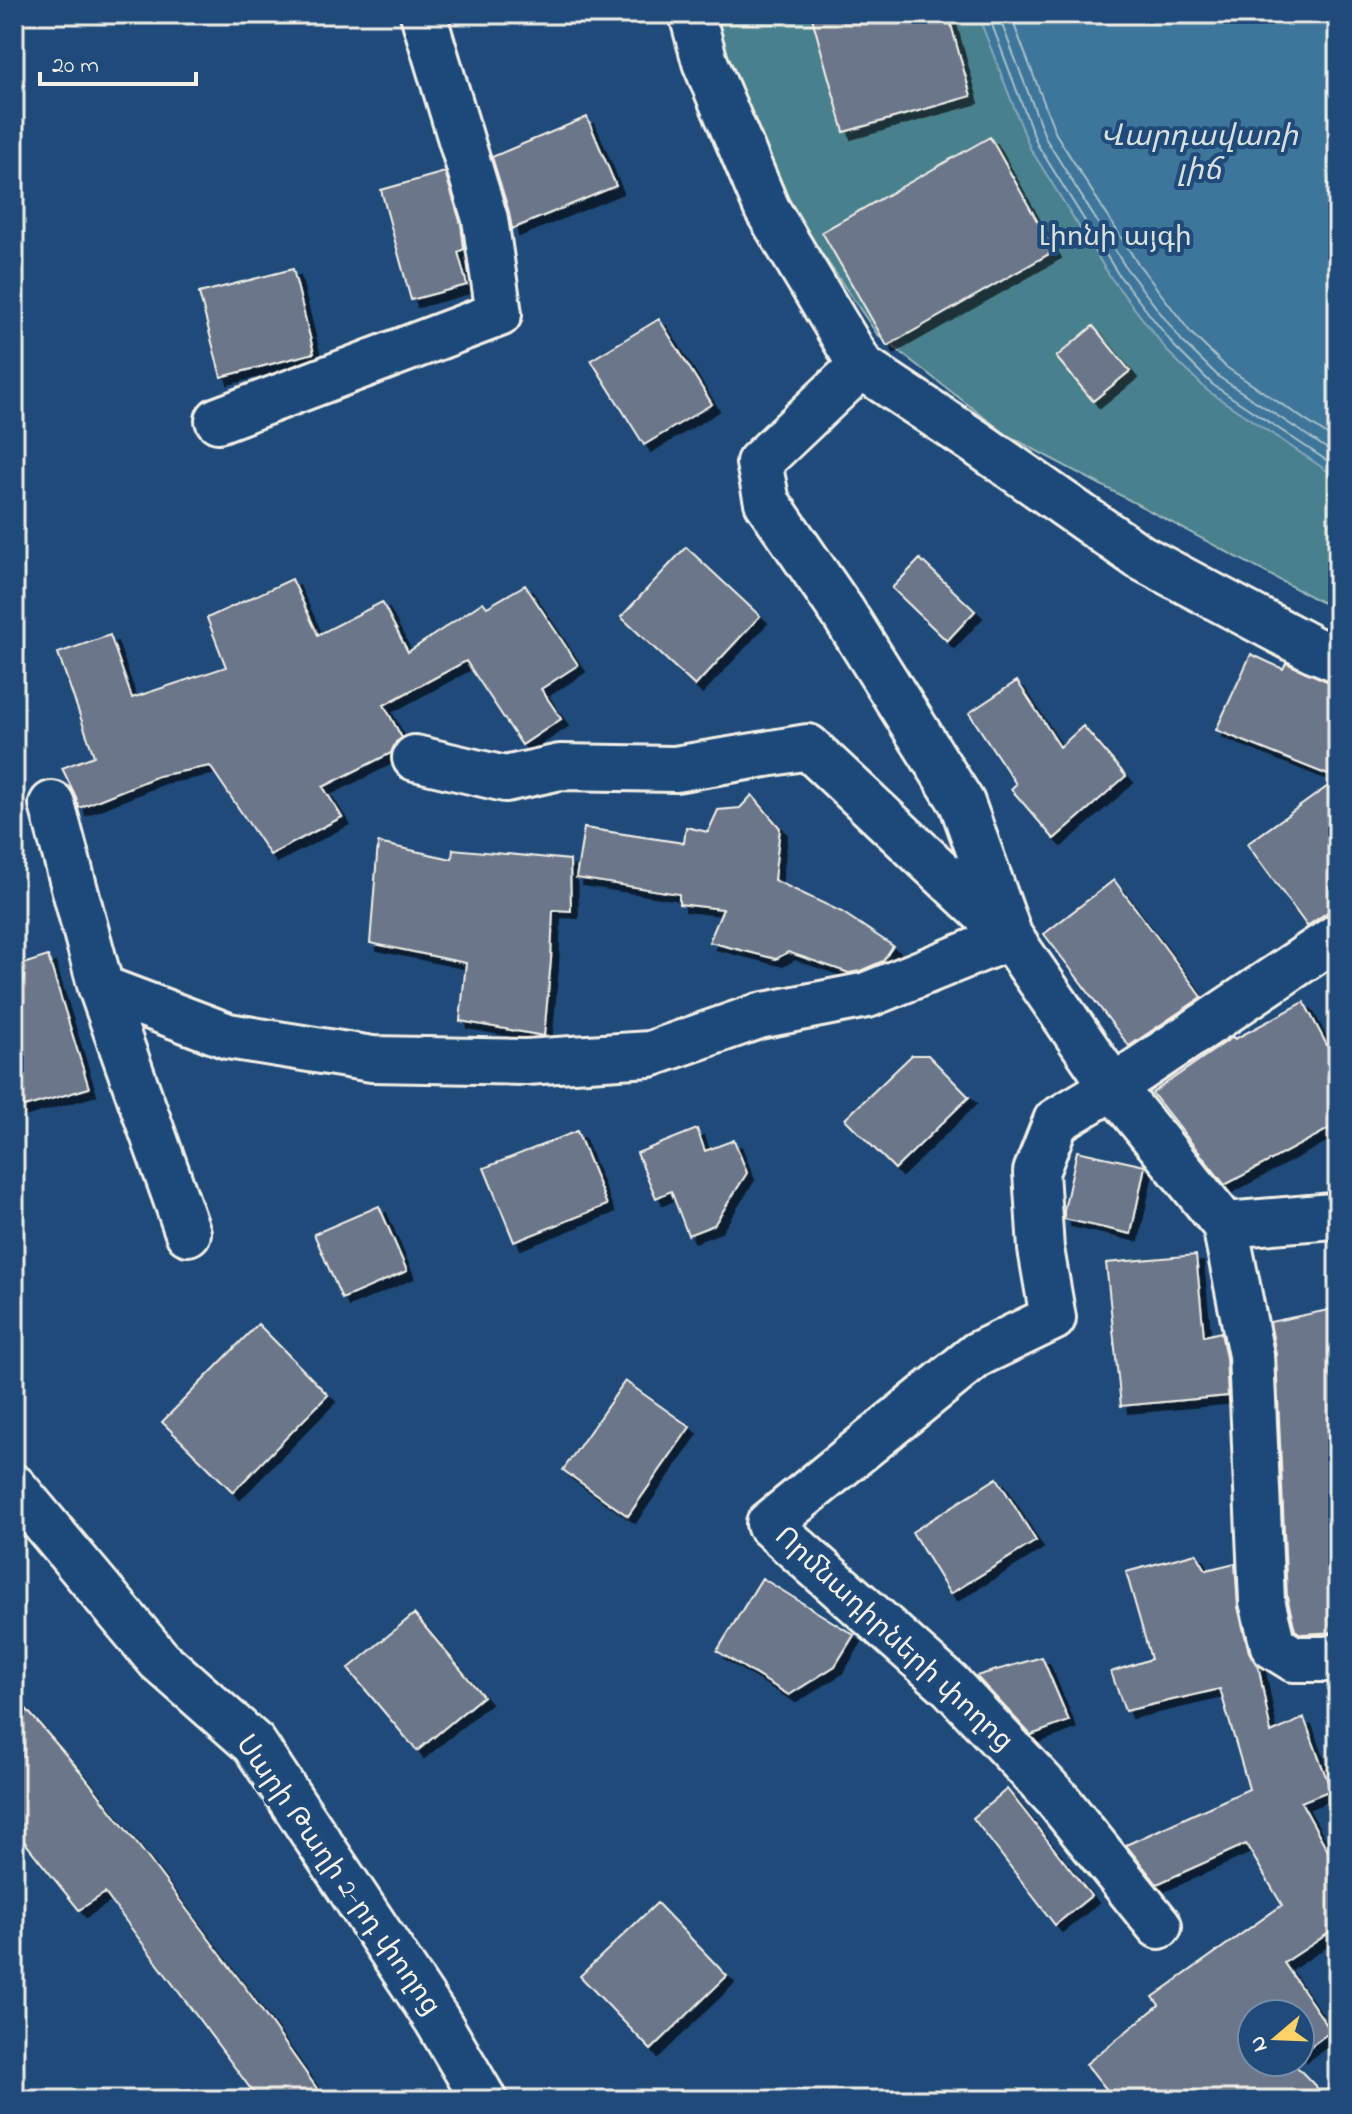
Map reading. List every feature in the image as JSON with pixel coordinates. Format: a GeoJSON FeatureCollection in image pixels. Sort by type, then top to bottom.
{"type":"FeatureCollection","features":[{"type":"Feature","properties":{"kind":"street"},"geometry":{"type":"LineString","coordinates":[[218,420],[499,314],[485,219],[423,14]]}},
{"type":"Feature","properties":{"kind":"street"},"geometry":{"type":"LineString","coordinates":[[692,14],[705,62],[767,209],[861,366],[1140,557],[1313,649],[1338,659]]}},
{"type":"Feature","properties":{"kind":"street"},"geometry":{"type":"LineString","coordinates":[[861,366],[759,463],[767,502],[842,611],[962,803],[1010,937]]}},
{"type":"Feature","properties":{"kind":"street"},"geometry":{"type":"LineString","coordinates":[[415,758],[505,779],[560,767],[675,769],[808,747],[1010,937],[1113,1087],[1225,1225],[1251,1355],[1262,1601],[1273,1646],[1294,1659],[1338,1656]]}},
{"type":"Feature","properties":{"kind":"street"},"geometry":{"type":"LineString","coordinates":[[52,804],[101,988],[188,1233]]}},
{"type":"Feature","properties":{"kind":"street"},"geometry":{"type":"LineString","coordinates":[[1113,1087],[1338,936]]}},
{"type":"Feature","properties":{"kind":"street"},"geometry":{"type":"LineString","coordinates":[[101,988],[228,1036],[372,1059],[526,1062],[650,1054],[759,1016],[867,995],[1010,937]]}},
{"type":"Feature","properties":{"kind":"street","name":"Որմնադիրների փողոց"},"geometry":{"type":"LineString","coordinates":[[1113,1087],[1056,1121],[1036,1172],[1041,1249],[1053,1318],[978,1354],[769,1524],[951,1686],[1057,1799],[1159,1926]]}},
{"type":"Feature","properties":{"kind":"street"},"geometry":{"type":"LineString","coordinates":[[1225,1225],[1338,1218]]}},
{"type":"Feature","properties":{"kind":"street","name":"Սարի Թաղի 2-րդ փողոց"},"geometry":{"type":"LineString","coordinates":[[14,1487],[159,1660],[254,1744],[437,2020],[484,2100]]}},
{"type":"Feature","properties":{"kind":"green space","name":"Լիոնի այգի"},"geometry":{"type":"Polygon","coordinates":[[[715,14],[1338,14],[1338,611],[1007,435],[877,334],[792,210],[724,46],[715,14]]]}},
{"type":"Feature","properties":{"kind":"water","name":"Վարդավառի լիճ"},"geometry":{"type":"Polygon","coordinates":[[[980,14],[1338,14],[1338,478],[1208,391],[1169,353],[1111,278],[1030,148],[980,14]]]}},
{"type":"Feature","properties":{"kind":"building"},"geometry":{"type":"Polygon","coordinates":[[[811,14],[948,14],[971,96],[844,132],[811,14]]]}},
{"type":"Feature","properties":{"kind":"building"},"geometry":{"type":"Polygon","coordinates":[[[587,117],[616,186],[512,229],[492,157],[587,117]]]}},
{"type":"Feature","properties":{"kind":"building"},"geometry":{"type":"Polygon","coordinates":[[[990,137],[1054,251],[887,346],[822,232],[990,137]]]}},
{"type":"Feature","properties":{"kind":"building"},"geometry":{"type":"Polygon","coordinates":[[[445,172],[461,224],[464,249],[458,252],[467,285],[411,300],[381,190],[445,172]]]}},
{"type":"Feature","properties":{"kind":"building"},"geometry":{"type":"Polygon","coordinates":[[[293,269],[314,353],[221,377],[199,293],[293,269]]]}},
{"type":"Feature","properties":{"kind":"building"},"geometry":{"type":"Polygon","coordinates":[[[659,319],[712,404],[644,445],[591,360],[659,319]]]}},
{"type":"Feature","properties":{"kind":"building"},"geometry":{"type":"Polygon","coordinates":[[[1093,326],[1130,371],[1093,401],[1056,357],[1093,326]]]}},
{"type":"Feature","properties":{"kind":"building"},"geometry":{"type":"Polygon","coordinates":[[[686,547],[760,616],[695,686],[621,617],[686,547]]]}},
{"type":"Feature","properties":{"kind":"building"},"geometry":{"type":"Polygon","coordinates":[[[920,559],[975,611],[947,641],[892,588],[920,559]]]}},
{"type":"Feature","properties":{"kind":"building"},"geometry":{"type":"Polygon","coordinates":[[[292,579],[318,635],[382,602],[408,652],[483,602],[487,607],[525,585],[578,665],[541,689],[561,719],[522,745],[466,661],[384,705],[402,738],[396,742],[391,753],[323,787],[342,817],[270,855],[210,766],[158,776],[79,808],[62,768],[94,756],[58,653],[110,635],[132,698],[226,667],[207,618],[292,579]]]}},
{"type":"Feature","properties":{"kind":"building"},"geometry":{"type":"Polygon","coordinates":[[[1251,654],[1283,669],[1286,663],[1338,683],[1338,779],[1216,730],[1251,654]]]}},
{"type":"Feature","properties":{"kind":"building"},"geometry":{"type":"Polygon","coordinates":[[[1017,681],[1060,747],[1083,726],[1126,776],[1054,839],[1011,789],[1016,784],[969,713],[1017,681]]]}},
{"type":"Feature","properties":{"kind":"building"},"geometry":{"type":"Polygon","coordinates":[[[1338,779],[1338,905],[1307,926],[1247,844],[1338,779]]]}},
{"type":"Feature","properties":{"kind":"building"},"geometry":{"type":"Polygon","coordinates":[[[752,795],[780,828],[774,880],[842,912],[893,946],[883,961],[849,973],[788,952],[776,959],[709,942],[723,909],[679,904],[679,894],[576,878],[584,828],[684,843],[686,827],[708,832],[718,810],[740,808],[752,795]]]}},
{"type":"Feature","properties":{"kind":"building"},"geometry":{"type":"Polygon","coordinates":[[[378,843],[452,859],[453,849],[570,860],[571,911],[553,910],[544,1036],[460,1021],[466,963],[370,943],[378,843]]]}},
{"type":"Feature","properties":{"kind":"building"},"geometry":{"type":"Polygon","coordinates":[[[1114,880],[1202,997],[1129,1046],[1044,934],[1114,880]]]}},
{"type":"Feature","properties":{"kind":"building"},"geometry":{"type":"Polygon","coordinates":[[[48,956],[89,1088],[14,1110],[14,967],[48,956]]]}},
{"type":"Feature","properties":{"kind":"building"},"geometry":{"type":"Polygon","coordinates":[[[1304,1002],[1338,1066],[1338,1124],[1225,1185],[1152,1093],[1233,1037],[1235,1039],[1304,1002]]]}},
{"type":"Feature","properties":{"kind":"building"},"geometry":{"type":"Polygon","coordinates":[[[912,1055],[928,1055],[969,1097],[895,1169],[845,1119],[912,1055]]]}},
{"type":"Feature","properties":{"kind":"building"},"geometry":{"type":"Polygon","coordinates":[[[697,1129],[705,1151],[734,1140],[747,1173],[714,1225],[688,1235],[671,1191],[656,1198],[637,1153],[697,1129]]]}},
{"type":"Feature","properties":{"kind":"building"},"geometry":{"type":"Polygon","coordinates":[[[577,1131],[607,1205],[514,1242],[484,1168],[577,1131]]]}},
{"type":"Feature","properties":{"kind":"building"},"geometry":{"type":"Polygon","coordinates":[[[1077,1151],[1145,1166],[1131,1234],[1064,1219],[1077,1151]]]}},
{"type":"Feature","properties":{"kind":"building"},"geometry":{"type":"Polygon","coordinates":[[[379,1206],[407,1271],[342,1299],[314,1234],[379,1206]]]}},
{"type":"Feature","properties":{"kind":"building"},"geometry":{"type":"Polygon","coordinates":[[[1196,1255],[1204,1336],[1221,1332],[1228,1396],[1121,1406],[1106,1263],[1196,1255]]]}},
{"type":"Feature","properties":{"kind":"building"},"geometry":{"type":"Polygon","coordinates":[[[1338,1308],[1338,1632],[1301,1634],[1295,1630],[1287,1597],[1276,1354],[1270,1322],[1338,1308]]]}},
{"type":"Feature","properties":{"kind":"building"},"geometry":{"type":"Polygon","coordinates":[[[258,1324],[328,1395],[233,1492],[162,1422],[258,1324]]]}},
{"type":"Feature","properties":{"kind":"building"},"geometry":{"type":"Polygon","coordinates":[[[625,1381],[690,1427],[628,1516],[563,1470],[625,1381]]]}},
{"type":"Feature","properties":{"kind":"building"},"geometry":{"type":"Polygon","coordinates":[[[997,1478],[1036,1541],[950,1594],[912,1532],[997,1478]]]}},
{"type":"Feature","properties":{"kind":"building"},"geometry":{"type":"Polygon","coordinates":[[[1196,1553],[1206,1570],[1235,1563],[1238,1607],[1249,1652],[1258,1664],[1271,1733],[1304,1718],[1331,1790],[1301,1802],[1338,1869],[1338,1927],[1284,1963],[1308,1998],[1236,1998],[1236,2078],[1308,2078],[1329,2100],[1115,2100],[1086,2064],[1159,2005],[1153,1997],[1282,1905],[1246,1844],[1157,1884],[1126,1845],[1249,1789],[1220,1689],[1125,1711],[1111,1672],[1151,1659],[1126,1572],[1196,1553]]]}},
{"type":"Feature","properties":{"kind":"building"},"geometry":{"type":"Polygon","coordinates":[[[762,1578],[854,1635],[835,1666],[789,1695],[717,1651],[762,1578]]]}},
{"type":"Feature","properties":{"kind":"building"},"geometry":{"type":"Polygon","coordinates":[[[414,1614],[483,1696],[417,1751],[348,1669],[414,1614]]]}},
{"type":"Feature","properties":{"kind":"building"},"geometry":{"type":"Polygon","coordinates":[[[1042,1657],[1069,1721],[1031,1735],[976,1676],[1042,1657]]]}},
{"type":"Feature","properties":{"kind":"building"},"geometry":{"type":"Polygon","coordinates":[[[14,1695],[80,1771],[148,1858],[325,2100],[259,2100],[105,1893],[79,1910],[14,1829],[14,1695]]]}},
{"type":"Feature","properties":{"kind":"building"},"geometry":{"type":"Polygon","coordinates":[[[1007,1789],[1091,1896],[1055,1925],[973,1818],[1007,1789]]]}},
{"type":"Feature","properties":{"kind":"building"},"geometry":{"type":"Polygon","coordinates":[[[657,1903],[727,1976],[651,2050],[580,1976],[657,1903]]]}},
{"type":"Feature","properties":{"kind":"building"},"geometry":{"type":"Polygon","coordinates":[[[1316,2009],[1331,2031],[1316,2042],[1316,2009]]]}}]}
